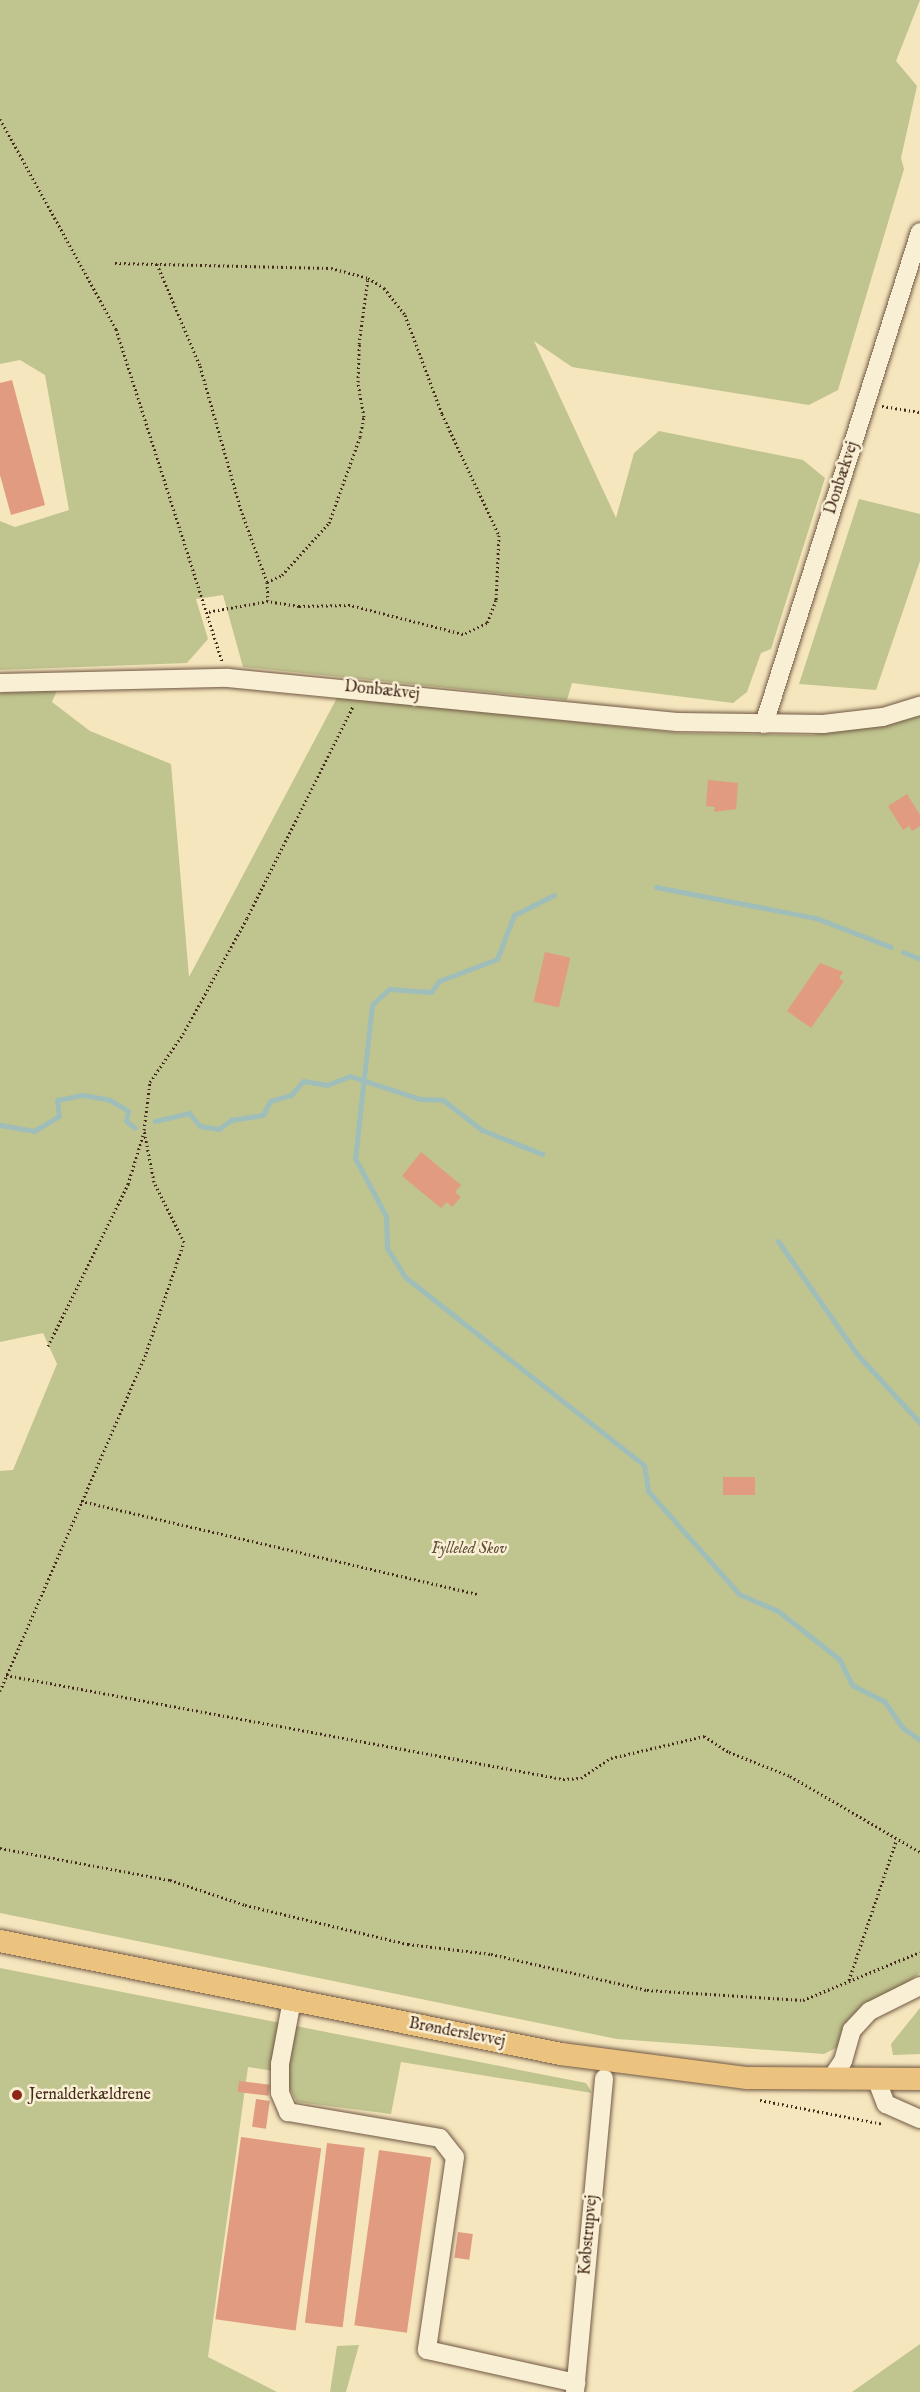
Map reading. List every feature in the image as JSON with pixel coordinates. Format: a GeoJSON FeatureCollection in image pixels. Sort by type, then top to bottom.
{"type":"FeatureCollection","features":[{"type":"Feature","properties":{"kind":"main road","name":"Brønderslevvej"},"geometry":{"type":"LineString","coordinates":[[0,1941],[572,2056],[747,2078],[877,2081],[920,2079]]}},
{"type":"Feature","properties":{"kind":"street","name":"Donbækvej"},"geometry":{"type":"LineString","coordinates":[[764,724],[920,232]]}},
{"type":"Feature","properties":{"kind":"street","name":"Donbækvej"},"geometry":{"type":"LineString","coordinates":[[0,683],[228,678],[360,688],[677,722],[823,724],[883,717],[920,706]]}},
{"type":"Feature","properties":{"kind":"street"},"geometry":{"type":"LineString","coordinates":[[830,2080],[843,2061],[852,2030],[870,2012],[920,1986]]}},
{"type":"Feature","properties":{"kind":"street"},"geometry":{"type":"LineString","coordinates":[[292,2000],[280,2064],[280,2093],[288,2112],[440,2138],[455,2157],[428,2350],[575,2388]]}},
{"type":"Feature","properties":{"kind":"street","name":"Købstrupvej"},"geometry":{"type":"LineString","coordinates":[[575,2388],[604,2078]]}},
{"type":"Feature","properties":{"kind":"street"},"geometry":{"type":"LineString","coordinates":[[877,2081],[886,2104],[920,2119]]}},
{"type":"Feature","properties":{"kind":"path"},"geometry":{"type":"LineString","coordinates":[[0,120],[116,329],[228,678]]}},
{"type":"Feature","properties":{"kind":"path"},"geometry":{"type":"LineString","coordinates":[[115,263],[331,268],[368,278],[384,288],[405,315],[442,414],[492,515],[501,560],[496,600],[487,624],[462,634],[350,605],[299,606],[268,601],[207,612]]}},
{"type":"Feature","properties":{"kind":"path"},"geometry":{"type":"LineString","coordinates":[[157,264],[200,366],[242,513],[267,582],[268,601]]}},
{"type":"Feature","properties":{"kind":"path"},"geometry":{"type":"LineString","coordinates":[[267,582],[282,575],[329,523],[360,437],[364,417],[358,382],[359,344],[368,278]]}},
{"type":"Feature","properties":{"kind":"path"},"geometry":{"type":"LineString","coordinates":[[866,403],[920,412]]}},
{"type":"Feature","properties":{"kind":"path"},"geometry":{"type":"LineString","coordinates":[[48,1346],[128,1184],[144,1130],[150,1083],[183,1034],[247,918],[360,688]]}},
{"type":"Feature","properties":{"kind":"path"},"geometry":{"type":"LineString","coordinates":[[0,1691],[146,1353],[184,1242],[154,1182],[144,1130]]}},
{"type":"Feature","properties":{"kind":"path"},"geometry":{"type":"LineString","coordinates":[[81,1500],[477,1594]]}},
{"type":"Feature","properties":{"kind":"path"},"geometry":{"type":"LineString","coordinates":[[6,1675],[563,1779],[581,1778],[611,1758],[704,1736],[729,1752],[790,1776],[896,1841],[920,1852]]}},
{"type":"Feature","properties":{"kind":"path"},"geometry":{"type":"LineString","coordinates":[[849,1980],[896,1841]]}},
{"type":"Feature","properties":{"kind":"path"},"geometry":{"type":"LineString","coordinates":[[0,1848],[170,1880],[245,1905],[408,1944],[491,1954],[647,1990],[803,2000],[920,1952]]}},
{"type":"Feature","properties":{"kind":"path"},"geometry":{"type":"LineString","coordinates":[[747,2097],[885,2124]]}},
{"type":"Feature","properties":{"kind":"green space"},"geometry":{"type":"Polygon","coordinates":[[[0,0],[920,0],[896,61],[917,86],[901,158],[904,169],[838,390],[809,405],[572,367],[534,341],[616,518],[634,453],[659,431],[803,460],[825,478],[771,649],[761,653],[747,692],[733,703],[572,683],[567,700],[243,667],[223,595],[196,599],[208,639],[187,663],[0,670],[0,521],[15,527],[69,510],[45,375],[20,360],[0,364],[0,0]]]}},
{"type":"Feature","properties":{"kind":"green space"},"geometry":{"type":"Polygon","coordinates":[[[859,499],[920,514],[920,561],[876,690],[799,684],[859,499]]]}},
{"type":"Feature","properties":{"kind":"green space","name":"Fylleled Skov"},"geometry":{"type":"Polygon","coordinates":[[[57,690],[52,702],[90,731],[171,764],[189,977],[338,696],[680,733],[812,735],[920,716],[920,1973],[844,2026],[838,2047],[824,2054],[617,2039],[0,1913],[0,1471],[13,1470],[57,1364],[43,1333],[0,1342],[0,693],[57,690]]]}},
{"type":"Feature","properties":{"kind":"green space"},"geometry":{"type":"Polygon","coordinates":[[[0,1968],[586,2083],[592,2093],[401,2062],[391,2114],[297,2102],[281,2072],[248,2067],[208,2357],[277,2392],[0,2392],[0,1968]]]}},
{"type":"Feature","properties":{"kind":"green space"},"geometry":{"type":"Polygon","coordinates":[[[920,2008],[920,2054],[893,2055],[891,2044],[920,2008]]]}},
{"type":"Feature","properties":{"kind":"green space"},"geometry":{"type":"Polygon","coordinates":[[[920,2344],[920,2392],[852,2392],[920,2344]]]}},
{"type":"Feature","properties":{"kind":"green space"},"geometry":{"type":"Polygon","coordinates":[[[359,2345],[346,2392],[330,2392],[337,2346],[359,2345]]]}},
{"type":"Feature","properties":{"kind":"building"},"geometry":{"type":"Polygon","coordinates":[[[12,380],[45,505],[11,515],[0,475],[0,383],[12,380]]]}},
{"type":"Feature","properties":{"kind":"building"},"geometry":{"type":"Polygon","coordinates":[[[708,780],[738,783],[736,809],[714,812],[715,807],[706,806],[708,780]]]}},
{"type":"Feature","properties":{"kind":"building"},"geometry":{"type":"Polygon","coordinates":[[[907,794],[920,815],[920,826],[912,831],[909,826],[903,830],[888,806],[907,794]]]}},
{"type":"Feature","properties":{"kind":"building"},"geometry":{"type":"Polygon","coordinates":[[[545,952],[570,958],[559,1008],[534,1002],[545,952]]]}},
{"type":"Feature","properties":{"kind":"building"},"geometry":{"type":"Polygon","coordinates":[[[820,963],[843,972],[839,978],[844,981],[811,1028],[787,1011],[820,963]]]}},
{"type":"Feature","properties":{"kind":"building"},"geometry":{"type":"Polygon","coordinates":[[[421,1152],[461,1185],[455,1192],[461,1197],[452,1207],[447,1202],[441,1208],[402,1176],[421,1152]]]}},
{"type":"Feature","properties":{"kind":"building"},"geometry":{"type":"Polygon","coordinates":[[[723,1477],[755,1477],[755,1495],[723,1495],[723,1477]]]}},
{"type":"Feature","properties":{"kind":"building"},"geometry":{"type":"Polygon","coordinates":[[[239,2081],[270,2085],[268,2096],[238,2092],[239,2081]]]}},
{"type":"Feature","properties":{"kind":"building"},"geometry":{"type":"Polygon","coordinates":[[[256,2099],[270,2101],[266,2129],[252,2127],[256,2099]]]}},
{"type":"Feature","properties":{"kind":"building"},"geometry":{"type":"Polygon","coordinates":[[[241,2137],[321,2148],[296,2330],[215,2319],[241,2137]]]}},
{"type":"Feature","properties":{"kind":"building"},"geometry":{"type":"Polygon","coordinates":[[[327,2143],[365,2148],[343,2327],[305,2323],[327,2143]]]}},
{"type":"Feature","properties":{"kind":"building"},"geometry":{"type":"Polygon","coordinates":[[[379,2150],[431,2157],[407,2333],[354,2325],[379,2150]]]}},
{"type":"Feature","properties":{"kind":"building"},"geometry":{"type":"Polygon","coordinates":[[[458,2232],[473,2234],[469,2260],[454,2258],[458,2232]]]}},
{"type":"Feature","properties":{"kind":"waterway"},"geometry":{"type":"LineString","coordinates":[[656,887],[816,918],[891,947]]}},
{"type":"Feature","properties":{"kind":"waterway"},"geometry":{"type":"LineString","coordinates":[[554,895],[514,915],[497,959],[439,981],[431,992],[389,989],[372,1005],[355,1158],[386,1216],[387,1248],[405,1277],[644,1465],[648,1491],[739,1594],[778,1611],[839,1659],[852,1685],[884,1701],[903,1728],[920,1740]]}},
{"type":"Feature","properties":{"kind":"waterway"},"geometry":{"type":"LineString","coordinates":[[903,952],[920,959]]}},
{"type":"Feature","properties":{"kind":"waterway"},"geometry":{"type":"LineString","coordinates":[[155,1121],[189,1113],[200,1126],[219,1129],[231,1120],[263,1115],[270,1101],[291,1095],[303,1081],[327,1085],[350,1076],[420,1099],[443,1100],[482,1130],[542,1154]]}},
{"type":"Feature","properties":{"kind":"waterway"},"geometry":{"type":"LineString","coordinates":[[0,1125],[34,1131],[59,1116],[57,1100],[83,1095],[110,1100],[128,1111],[126,1121],[135,1128]]}},
{"type":"Feature","properties":{"kind":"waterway"},"geometry":{"type":"LineString","coordinates":[[778,1241],[856,1353],[920,1423]]}},
{"type":"Feature","properties":{"kind":"place","name":"Jernalderkældrene"},"geometry":{"type":"Point","coordinates":[17,2095]}}]}
